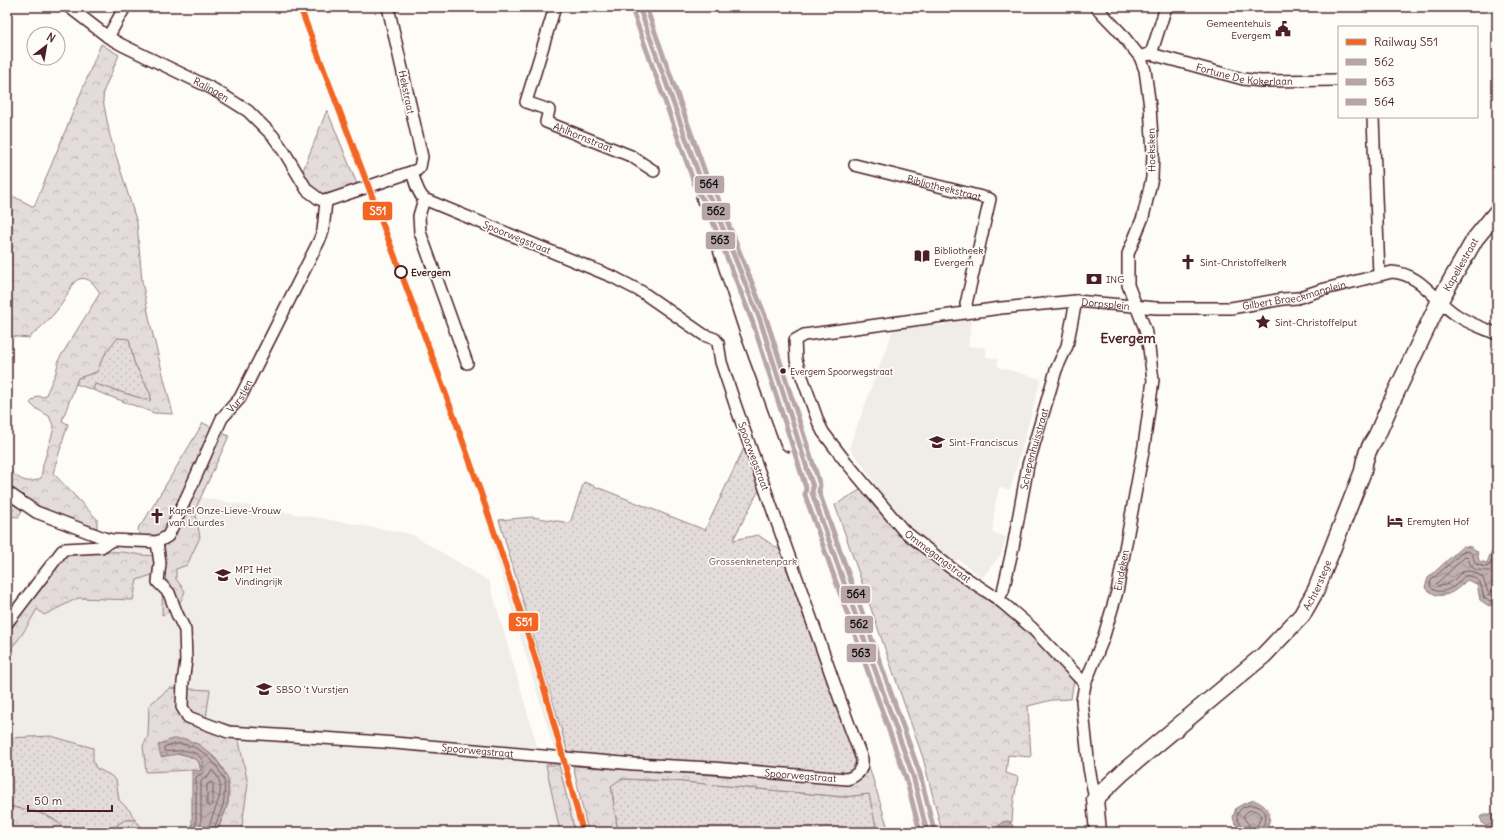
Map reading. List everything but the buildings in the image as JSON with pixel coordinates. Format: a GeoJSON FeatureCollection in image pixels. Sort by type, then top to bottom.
{"type":"FeatureCollection","features":[{"type":"Feature","properties":{"kind":"main road"},"geometry":{"type":"LineString","coordinates":[[639,7],[704,190],[706,201],[747,328],[774,404],[808,489],[812,493],[913,776],[927,832]]}},
{"type":"Feature","properties":{"kind":"main road","name":"Kapellestraat"},"geometry":{"type":"LineString","coordinates":[[1440,300],[1475,239],[1497,212]]}},
{"type":"Feature","properties":{"kind":"main road","name":"Achterstege"},"geometry":{"type":"LineString","coordinates":[[1095,799],[1122,773],[1264,655],[1302,615],[1319,583],[1363,471],[1364,463],[1372,442],[1377,435],[1440,300]]}},
{"type":"Feature","properties":{"kind":"main road","name":"Eindeken"},"geometry":{"type":"LineString","coordinates":[[1095,799],[1098,832]]}},
{"type":"Feature","properties":{"kind":"street","name":"Ralingen"},"geometry":{"type":"LineString","coordinates":[[69,7],[108,37],[213,89],[248,111],[273,136],[285,152],[307,190],[319,199],[326,201]]}},
{"type":"Feature","properties":{"kind":"street"},"geometry":{"type":"LineString","coordinates":[[108,37],[125,7]]}},
{"type":"Feature","properties":{"kind":"street","name":"Hekstraat"},"geometry":{"type":"LineString","coordinates":[[388,7],[422,157],[420,166],[417,170],[412,172]]}},
{"type":"Feature","properties":{"kind":"street","name":"Ahlhornstraat"},"geometry":{"type":"LineString","coordinates":[[555,7],[526,102],[549,110],[546,122],[631,156],[654,171]]}},
{"type":"Feature","properties":{"kind":"street","name":"Hoeksken"},"geometry":{"type":"LineString","coordinates":[[1096,7],[1119,31],[1146,55],[1145,70],[1153,153],[1152,178],[1148,199],[1128,254],[1128,285],[1136,306]]}},
{"type":"Feature","properties":{"kind":"street"},"geometry":{"type":"LineString","coordinates":[[1146,55],[1166,7]]}},
{"type":"Feature","properties":{"kind":"street","name":"Fortune De Kokerlaan"},"geometry":{"type":"LineString","coordinates":[[1146,55],[1244,79],[1261,81],[1338,80]]}},
{"type":"Feature","properties":{"kind":"street"},"geometry":{"type":"LineString","coordinates":[[1373,118],[1379,275]]}},
{"type":"Feature","properties":{"kind":"street","name":"Bibliotheekstraat"},"geometry":{"type":"LineString","coordinates":[[855,165],[990,200],[966,304],[968,312]]}},
{"type":"Feature","properties":{"kind":"street"},"geometry":{"type":"LineString","coordinates":[[326,201],[412,172],[418,191],[424,199],[419,216],[420,232],[467,363]]}},
{"type":"Feature","properties":{"kind":"street","name":"Spoorwegstraat"},"geometry":{"type":"LineString","coordinates":[[157,542],[160,563],[158,582],[169,593],[185,630],[186,661],[182,707],[188,717],[228,732],[254,732],[634,764],[712,768],[839,779],[846,779],[857,775],[862,765],[862,759],[736,407],[721,362],[718,343],[715,339],[704,335],[642,292],[613,277],[424,199]]}},
{"type":"Feature","properties":{"kind":"street","name":"Vurstjen"},"geometry":{"type":"LineString","coordinates":[[157,542],[168,536],[222,418],[240,398],[319,241],[323,231],[326,201]]}},
{"type":"Feature","properties":{"kind":"street","name":"Gilbert Braeckmanplein"},"geometry":{"type":"LineString","coordinates":[[1136,306],[1156,308],[1231,308],[1297,298],[1321,290],[1379,275],[1392,272],[1402,272],[1425,286],[1454,314],[1497,334]]}},
{"type":"Feature","properties":{"kind":"street"},"geometry":{"type":"LineString","coordinates":[[968,312],[1076,301]]}},
{"type":"Feature","properties":{"kind":"street","name":"Dorpsplein"},"geometry":{"type":"LineString","coordinates":[[1076,301],[1136,306]]}},
{"type":"Feature","properties":{"kind":"street","name":"Schepenhuisstraat"},"geometry":{"type":"LineString","coordinates":[[998,599],[1003,591],[1028,465],[1056,370],[1067,346],[1076,301]]}},
{"type":"Feature","properties":{"kind":"street","name":"Eindeken"},"geometry":{"type":"LineString","coordinates":[[1095,799],[1082,701],[1085,684],[1103,639],[1117,592],[1144,446],[1152,393],[1153,380],[1149,348],[1145,329],[1136,306]]}},
{"type":"Feature","properties":{"kind":"street","name":"Ommegangstraat"},"geometry":{"type":"LineString","coordinates":[[968,312],[804,335],[795,340],[796,360],[819,424],[842,457],[903,530],[951,568],[998,599],[1032,628],[1085,684]]}},
{"type":"Feature","properties":{"kind":"street"},"geometry":{"type":"LineString","coordinates":[[7,492],[25,505],[47,517],[112,540],[157,542]]}},
{"type":"Feature","properties":{"kind":"street"},"geometry":{"type":"LineString","coordinates":[[7,623],[62,551],[65,549],[101,547],[112,540]]}},
{"type":"Feature","properties":{"kind":"shaded area","name":"Sint-Franciscus"},"geometry":{"type":"Polygon","coordinates":[[[972,317],[968,346],[986,348],[986,357],[998,359],[998,367],[1041,379],[1010,490],[999,487],[996,498],[992,532],[1006,537],[1001,554],[982,578],[958,559],[956,562],[923,539],[908,526],[889,505],[863,465],[849,448],[893,330],[934,324],[944,326],[947,321],[972,317]]]}},
{"type":"Feature","properties":{"kind":"shaded area","name":"SBSO 't Vurstjen"},"geometry":{"type":"Polygon","coordinates":[[[192,496],[411,534],[489,581],[539,752],[546,765],[560,832],[7,832],[7,627],[64,554],[144,544],[165,545],[192,496]]]}},
{"type":"Feature","properties":{"kind":"shaded area"},"geometry":{"type":"Polygon","coordinates":[[[486,497],[565,744],[586,832],[574,832],[559,765],[479,499],[486,497]]]}},
{"type":"Feature","properties":{"kind":"green space"},"geometry":{"type":"Polygon","coordinates":[[[101,44],[119,55],[104,90],[103,100],[110,136],[137,223],[142,281],[151,327],[173,414],[154,413],[93,390],[95,384],[150,401],[151,395],[134,362],[129,339],[118,338],[105,354],[97,372],[78,378],[62,421],[68,424],[53,473],[97,519],[97,528],[39,506],[7,486],[7,467],[15,475],[25,481],[33,481],[41,478],[43,465],[54,428],[49,416],[35,408],[30,403],[37,396],[45,397],[56,372],[59,359],[100,293],[89,280],[83,278],[79,279],[72,286],[56,312],[29,338],[7,336],[7,193],[34,207],[101,44]]]}},
{"type":"Feature","properties":{"kind":"green space"},"geometry":{"type":"Polygon","coordinates":[[[327,110],[357,184],[336,192],[318,193],[314,191],[307,183],[302,173],[327,110]]]}},
{"type":"Feature","properties":{"kind":"green space"},"geometry":{"type":"Polygon","coordinates":[[[118,338],[129,338],[134,362],[151,395],[150,401],[95,384],[93,390],[76,384],[78,378],[97,372],[105,354],[118,338]]]}},
{"type":"Feature","properties":{"kind":"green space"},"geometry":{"type":"Polygon","coordinates":[[[203,423],[229,436],[195,510],[200,537],[187,565],[176,569],[176,579],[185,591],[177,606],[171,611],[162,615],[163,571],[137,580],[133,600],[78,598],[44,615],[37,609],[20,637],[7,652],[7,629],[17,619],[62,558],[76,554],[99,552],[121,552],[145,555],[160,554],[165,547],[153,535],[142,537],[138,531],[139,526],[144,521],[203,423]]]}},
{"type":"Feature","properties":{"kind":"green space","name":"Grossenknetenpark"},"geometry":{"type":"Polygon","coordinates":[[[744,448],[759,490],[733,540],[758,535],[780,550],[856,761],[852,769],[844,774],[568,753],[499,520],[532,517],[570,523],[584,482],[705,530],[744,448]]]}},
{"type":"Feature","properties":{"kind":"green space"},"geometry":{"type":"Polygon","coordinates":[[[860,490],[900,536],[1005,613],[1032,637],[1074,679],[1071,699],[1052,700],[1028,706],[1031,757],[1008,755],[1006,773],[1018,777],[1013,805],[1012,822],[1002,822],[998,826],[997,832],[942,832],[923,758],[835,505],[860,490]]]}},
{"type":"Feature","properties":{"kind":"green space"},"geometry":{"type":"Polygon","coordinates":[[[7,495],[23,508],[19,517],[7,516],[7,495]]]}},
{"type":"Feature","properties":{"kind":"green space"},"geometry":{"type":"Polygon","coordinates":[[[170,688],[210,690],[206,718],[236,727],[248,784],[241,832],[217,832],[228,803],[228,781],[219,763],[204,749],[185,739],[161,756],[180,754],[189,756],[199,762],[201,772],[192,770],[146,772],[143,746],[148,736],[149,705],[170,688]]]}},
{"type":"Feature","properties":{"kind":"green space"},"geometry":{"type":"Polygon","coordinates":[[[51,736],[93,748],[93,761],[96,768],[110,775],[116,780],[119,800],[130,811],[135,820],[125,820],[117,825],[116,832],[67,832],[55,820],[47,816],[32,811],[7,806],[7,738],[51,736]]]}},
{"type":"Feature","properties":{"kind":"green space"},"geometry":{"type":"Polygon","coordinates":[[[546,765],[559,765],[575,832],[560,832],[546,765]]]}},
{"type":"Feature","properties":{"kind":"green space"},"geometry":{"type":"Polygon","coordinates":[[[573,766],[846,784],[859,780],[869,766],[889,832],[877,832],[869,794],[844,797],[674,781],[621,779],[611,786],[618,832],[588,832],[573,766]]]}},
{"type":"Feature","properties":{"kind":"green space"},"geometry":{"type":"Polygon","coordinates":[[[621,779],[674,781],[844,797],[870,794],[877,832],[618,832],[611,785],[621,779]]]}},
{"type":"Feature","properties":{"kind":"green space"},"geometry":{"type":"Polygon","coordinates":[[[7,806],[48,816],[61,825],[67,832],[7,832],[7,806]]]}},
{"type":"Feature","properties":{"kind":"green space"},"geometry":{"type":"Polygon","coordinates":[[[125,820],[135,820],[147,832],[116,832],[117,825],[125,820]]]}},
{"type":"Feature","properties":{"kind":"water"},"geometry":{"type":"Polygon","coordinates":[[[1463,546],[1471,547],[1477,551],[1479,561],[1487,563],[1491,552],[1497,550],[1497,603],[1489,606],[1480,600],[1477,584],[1467,580],[1452,592],[1442,595],[1436,595],[1425,587],[1428,578],[1463,546]]]}},
{"type":"Feature","properties":{"kind":"water"},"geometry":{"type":"Polygon","coordinates":[[[172,739],[185,739],[200,745],[216,759],[228,778],[228,803],[217,832],[192,832],[192,770],[201,771],[199,762],[189,756],[177,754],[161,757],[158,745],[172,739]]]}},
{"type":"Feature","properties":{"kind":"water"},"geometry":{"type":"Polygon","coordinates":[[[1254,800],[1264,806],[1267,810],[1270,818],[1269,822],[1263,832],[1242,832],[1241,828],[1235,824],[1233,817],[1236,808],[1254,800]]]}},
{"type":"Feature","properties":{"kind":"water"},"geometry":{"type":"Polygon","coordinates":[[[1484,814],[1497,814],[1497,831],[1483,824],[1480,817],[1484,814]]]}},
{"type":"Feature","properties":{"kind":"water"},"geometry":{"type":"Polygon","coordinates":[[[1007,821],[1011,823],[1014,828],[1014,832],[998,832],[1000,825],[1007,821]]]}},
{"type":"Feature","properties":{"kind":"rail line","name":"S51"},"geometry":{"type":"LineString","coordinates":[[300,7],[394,253],[483,500],[538,667],[583,832]]}},
{"type":"Feature","properties":{"kind":"transit line","name":"562"},"geometry":{"type":"LineString","coordinates":[[639,7],[704,189],[711,199],[760,320],[813,487],[812,493],[913,776],[927,832]]}},
{"type":"Feature","properties":{"kind":"transit line","name":"564"},"geometry":{"type":"LineString","coordinates":[[646,7],[710,186],[717,196],[766,318],[820,485],[819,492],[920,774],[934,830]]}},
{"type":"Feature","properties":{"kind":"transit line","name":"563"},"geometry":{"type":"LineString","coordinates":[[632,9],[697,191],[705,202],[753,323],[806,488],[805,495],[906,778],[920,832]]}},
{"type":"Feature","properties":{"kind":"place","name":"Gemeentehuis Evergem"},"geometry":{"type":"Point","coordinates":[1283,29]}},
{"type":"Feature","properties":{"kind":"place","name":"Bibliotheek Evergem"},"geometry":{"type":"Point","coordinates":[922,256]}},
{"type":"Feature","properties":{"kind":"place","name":"Sint-Christoffelkerk"},"geometry":{"type":"Point","coordinates":[1188,262]}},
{"type":"Feature","properties":{"kind":"place","name":"Evergem"},"geometry":{"type":"Point","coordinates":[401,272]}},
{"type":"Feature","properties":{"kind":"place","name":"ING"},"geometry":{"type":"Point","coordinates":[1094,279]}},
{"type":"Feature","properties":{"kind":"place","name":"Sint-Christoffelput"},"geometry":{"type":"Point","coordinates":[1263,322]}},
{"type":"Feature","properties":{"kind":"place","name":"Evergem Spoorwegstraat"},"geometry":{"type":"Point","coordinates":[783,371]}},
{"type":"Feature","properties":{"kind":"place","name":"Sint-Franciscus"},"geometry":{"type":"Point","coordinates":[937,442]}},
{"type":"Feature","properties":{"kind":"place","name":"Kapel Onze-Lieve-Vrouw van Lourdes"},"geometry":{"type":"Point","coordinates":[157,516]}},
{"type":"Feature","properties":{"kind":"place","name":"Eremyten Hof"},"geometry":{"type":"Point","coordinates":[1395,521]}},
{"type":"Feature","properties":{"kind":"place","name":"MPI Het Vindingrijk"},"geometry":{"type":"Point","coordinates":[223,575]}},
{"type":"Feature","properties":{"kind":"place","name":"SBSO 't Vurstjen"},"geometry":{"type":"Point","coordinates":[264,689]}},
{"type":"Feature","properties":{"kind":"district","name":"Evergem"},"geometry":{"type":"Point","coordinates":[1128,338]}}]}
